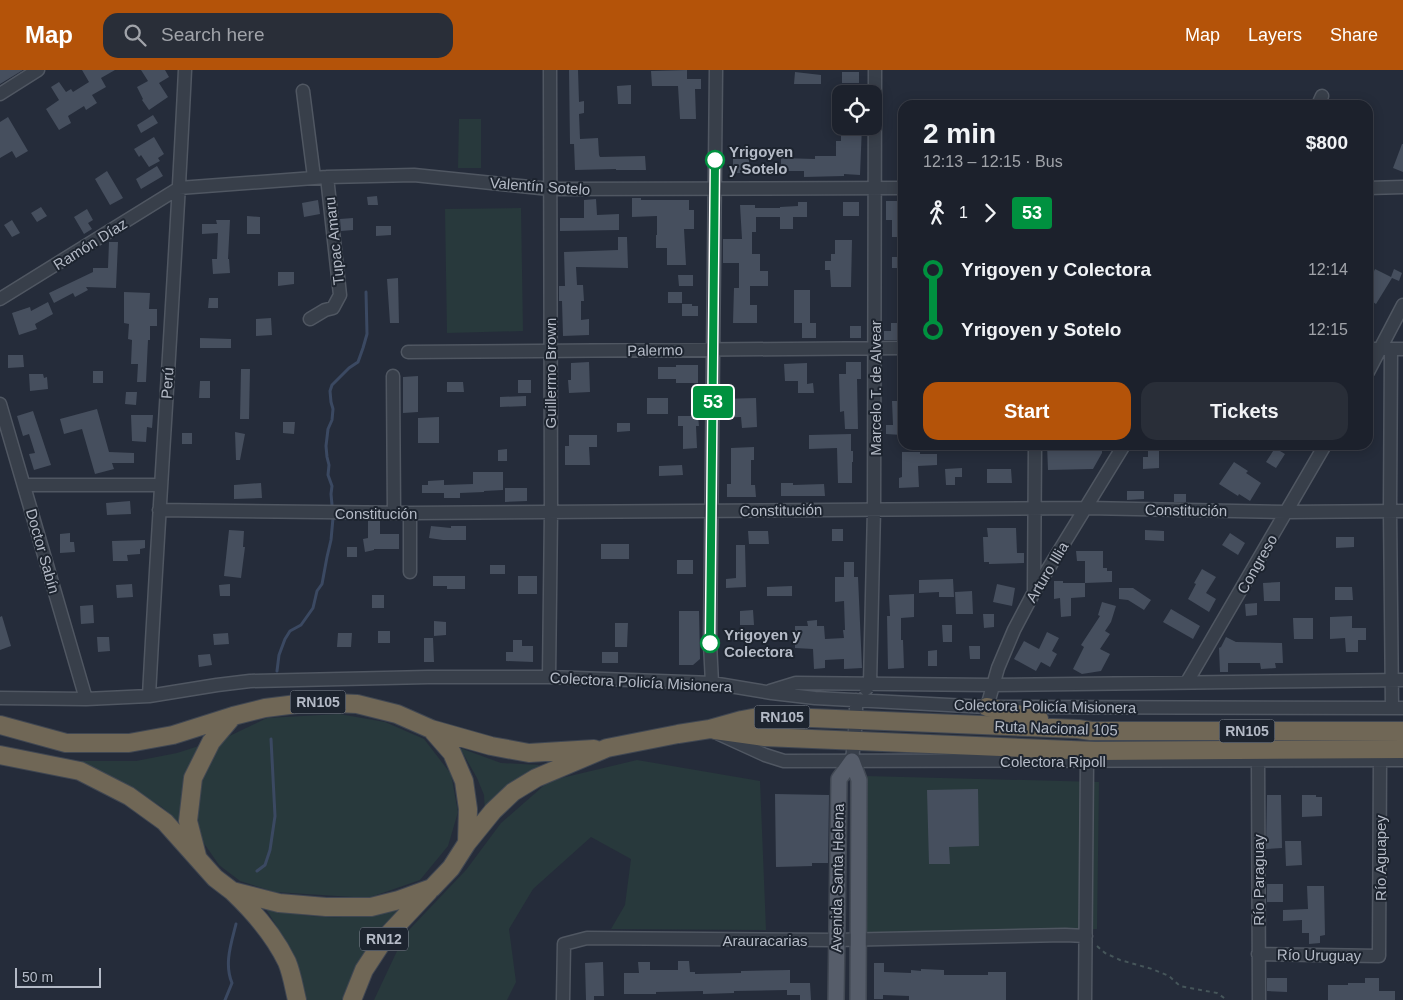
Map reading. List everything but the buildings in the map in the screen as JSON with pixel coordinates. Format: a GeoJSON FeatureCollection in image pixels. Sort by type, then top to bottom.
{"type":"FeatureCollection","features":[{"type":"Feature","properties":{"kind":"highway","name":"RN105"},"geometry":{"type":"LineString","coordinates":[[0,725],[66,743],[129,743],[173,735],[265,708],[314,702],[357,704],[397,714],[431,729],[491,746],[529,753],[607,748]]}},
{"type":"Feature","properties":{"kind":"highway"},"geometry":{"type":"LineString","coordinates":[[987,707],[1078,728]]}},
{"type":"Feature","properties":{"kind":"highway"},"geometry":{"type":"LineString","coordinates":[[197,859],[188,821],[192,778],[211,742],[233,716]]}},
{"type":"Feature","properties":{"kind":"highway","name":"Ruta Nacional 105"},"geometry":{"type":"LineString","coordinates":[[467,843],[513,792],[536,778],[607,748],[710,729],[763,716],[1078,728],[1091,731],[1403,731]]}},
{"type":"Feature","properties":{"kind":"highway","name":"RN105"},"geometry":{"type":"LineString","coordinates":[[0,755],[80,771],[129,796],[165,822],[215,878],[232,891],[279,903],[326,907],[371,907],[399,900],[432,888],[451,868],[467,843],[468,809],[464,781],[452,753],[431,729]]}},
{"type":"Feature","properties":{"kind":"highway","name":"Ruta Nacional 105"},"geometry":{"type":"LineString","coordinates":[[710,729],[765,737],[1095,750],[1403,749]]}},
{"type":"Feature","properties":{"kind":"highway"},"geometry":{"type":"LineString","coordinates":[[1364,750],[1403,758]]}},
{"type":"Feature","properties":{"kind":"highway","name":"RN12"},"geometry":{"type":"LineString","coordinates":[[352,1000],[364,970],[385,938],[432,888]]}},
{"type":"Feature","properties":{"kind":"highway"},"geometry":{"type":"LineString","coordinates":[[232,891],[253,911],[287,963],[297,1000]]}},
{"type":"Feature","properties":{"kind":"main road","name":"Avenida Santa Helena"},"geometry":{"type":"LineString","coordinates":[[852,761],[859,780],[858,1000]]}},
{"type":"Feature","properties":{"kind":"main road","name":"Avenida Santa Helena"},"geometry":{"type":"LineString","coordinates":[[836,1000],[839,779],[852,761]]}},
{"type":"Feature","properties":{"kind":"street"},"geometry":{"type":"LineString","coordinates":[[0,94],[38,70]]}},
{"type":"Feature","properties":{"kind":"street","name":"Perú"},"geometry":{"type":"LineString","coordinates":[[149,696],[185,70]]}},
{"type":"Feature","properties":{"kind":"street","name":"Guillermo Brown"},"geometry":{"type":"LineString","coordinates":[[549,676],[551,512],[550,70]]}},
{"type":"Feature","properties":{"kind":"street"},"geometry":{"type":"LineString","coordinates":[[712,683],[710,643],[716,70]]}},
{"type":"Feature","properties":{"kind":"street","name":"Marcelo T. de Alvear"},"geometry":{"type":"LineString","coordinates":[[870,684],[874,509],[875,70]]}},
{"type":"Feature","properties":{"kind":"street","name":"Tupac Amaru"},"geometry":{"type":"LineString","coordinates":[[303,91],[321,177],[340,295],[333,308],[324,310],[310,319]]}},
{"type":"Feature","properties":{"kind":"street","name":"Valentín Sotelo"},"geometry":{"type":"LineString","coordinates":[[179,188],[321,177],[414,175],[550,189],[898,188]]}},
{"type":"Feature","properties":{"kind":"street"},"geometry":{"type":"LineString","coordinates":[[1373,188],[1403,187]]}},
{"type":"Feature","properties":{"kind":"street","name":"Ramón Díaz"},"geometry":{"type":"LineString","coordinates":[[0,298],[179,188]]}},
{"type":"Feature","properties":{"kind":"street"},"geometry":{"type":"LineString","coordinates":[[1373,365],[1385,349],[1403,305]]}},
{"type":"Feature","properties":{"kind":"street","name":"Palermo"},"geometry":{"type":"LineString","coordinates":[[408,352],[898,348]]}},
{"type":"Feature","properties":{"kind":"street"},"geometry":{"type":"LineString","coordinates":[[1385,349],[1396,511],[1398,707]]}},
{"type":"Feature","properties":{"kind":"street"},"geometry":{"type":"LineString","coordinates":[[393,376],[394,513]]}},
{"type":"Feature","properties":{"kind":"street","name":"Doctor Sabín"},"geometry":{"type":"LineString","coordinates":[[0,404],[86,699]]}},
{"type":"Feature","properties":{"kind":"street"},"geometry":{"type":"LineString","coordinates":[[1034,592],[1036,450]]}},
{"type":"Feature","properties":{"kind":"street","name":"Arturo Illia"},"geometry":{"type":"LineString","coordinates":[[987,707],[992,685],[1014,630],[1034,592],[1121,450]]}},
{"type":"Feature","properties":{"kind":"street","name":"Congreso"},"geometry":{"type":"LineString","coordinates":[[1187,682],[1323,450]]}},
{"type":"Feature","properties":{"kind":"street"},"geometry":{"type":"LineString","coordinates":[[24,485],[160,485]]}},
{"type":"Feature","properties":{"kind":"street","name":"Constitución"},"geometry":{"type":"LineString","coordinates":[[159,510],[394,513],[1035,508],[1287,512],[1396,511]]}},
{"type":"Feature","properties":{"kind":"street"},"geometry":{"type":"LineString","coordinates":[[410,513],[410,572]]}},
{"type":"Feature","properties":{"kind":"street","name":"Colectora Policía Misionera"},"geometry":{"type":"LineString","coordinates":[[0,698],[86,699],[149,696],[250,681],[549,676],[712,683],[815,698],[987,707],[1398,707]]}},
{"type":"Feature","properties":{"kind":"street"},"geometry":{"type":"LineString","coordinates":[[765,692],[796,683],[992,685],[1397,680]]}},
{"type":"Feature","properties":{"kind":"street"},"geometry":{"type":"LineString","coordinates":[[856,700],[870,684]]}},
{"type":"Feature","properties":{"kind":"street","name":"Avenida Santa Helena"},"geometry":{"type":"LineString","coordinates":[[852,761],[856,700]]}},
{"type":"Feature","properties":{"kind":"street","name":"Colectora Ripoll"},"geometry":{"type":"LineString","coordinates":[[710,729],[765,756],[784,761],[1380,760],[1403,758]]}},
{"type":"Feature","properties":{"kind":"street","name":"Río Paraguay"},"geometry":{"type":"LineString","coordinates":[[1258,760],[1258,1000]]}},
{"type":"Feature","properties":{"kind":"street","name":"Río Aguapey"},"geometry":{"type":"LineString","coordinates":[[1380,760],[1380,956]]}},
{"type":"Feature","properties":{"kind":"street"},"geometry":{"type":"LineString","coordinates":[[1085,1000],[1087,761]]}},
{"type":"Feature","properties":{"kind":"street","name":"Arauracarias"},"geometry":{"type":"LineString","coordinates":[[563,1000],[564,944],[587,938],[858,940],[1055,935],[1086,936]]}},
{"type":"Feature","properties":{"kind":"street","name":"Río Uruguay"},"geometry":{"type":"LineString","coordinates":[[1258,954],[1380,956]]}},
{"type":"Feature","properties":{"kind":"path"},"geometry":{"type":"LineString","coordinates":[[1086,936],[1090,942],[1105,953],[1120,960],[1169,976],[1180,986],[1217,993],[1228,1000]]}},
{"type":"Feature","properties":{"kind":"shaded area"},"geometry":{"type":"Polygon","coordinates":[[[459,119],[481,119],[481,168],[458,168],[459,119]]]}},
{"type":"Feature","properties":{"kind":"shaded area"},"geometry":{"type":"Polygon","coordinates":[[[521,208],[523,331],[447,333],[445,209],[521,208]]]}},
{"type":"Feature","properties":{"kind":"shaded area"},"geometry":{"type":"Polygon","coordinates":[[[339,714],[385,722],[424,739],[451,774],[458,812],[448,846],[420,880],[368,898],[275,892],[240,881],[219,865],[201,839],[194,791],[217,742],[267,718],[339,714]]]}},
{"type":"Feature","properties":{"kind":"shaded area"},"geometry":{"type":"Polygon","coordinates":[[[202,745],[189,767],[182,795],[183,826],[162,807],[133,789],[68,761],[136,761],[177,753],[202,745]]]}},
{"type":"Feature","properties":{"kind":"shaded area"},"geometry":{"type":"Polygon","coordinates":[[[460,748],[501,763],[540,765],[505,790],[485,813],[484,795],[460,748]]]}},
{"type":"Feature","properties":{"kind":"shaded area"},"geometry":{"type":"Polygon","coordinates":[[[637,760],[760,781],[766,930],[611,929],[625,905],[631,859],[591,837],[533,889],[509,929],[516,982],[507,1000],[374,1000],[405,934],[466,870],[501,823],[549,781],[637,760]]]}},
{"type":"Feature","properties":{"kind":"shaded area"},"geometry":{"type":"Polygon","coordinates":[[[866,776],[1099,782],[1097,929],[862,936],[866,776]]]}},
{"type":"Feature","properties":{"kind":"shaded area"},"geometry":{"type":"Polygon","coordinates":[[[265,907],[294,914],[333,917],[367,915],[400,910],[363,956],[344,993],[343,1000],[304,1000],[301,975],[292,952],[265,907]]]}},
{"type":"Feature","properties":{"kind":"waterway"},"geometry":{"type":"LineString","coordinates":[[332,505],[332,486],[328,475],[329,465],[326,446],[333,409],[330,391],[332,385],[358,362],[367,334],[366,292]]}},
{"type":"Feature","properties":{"kind":"waterway"},"geometry":{"type":"LineString","coordinates":[[277,671],[279,655],[285,639],[290,631],[301,625],[313,608],[317,591],[322,584],[331,540],[333,518]]}},
{"type":"Feature","properties":{"kind":"waterway"},"geometry":{"type":"LineString","coordinates":[[257,871],[265,865],[270,850],[275,816],[271,739]]}},
{"type":"Feature","properties":{"kind":"waterway"},"geometry":{"type":"LineString","coordinates":[[225,1000],[232,983],[228,961],[236,924]]}},
{"type":"Feature","properties":{"kind":"bus line","name":"53"},"geometry":{"type":"LineString","coordinates":[[710,643],[715,160]]}},
{"type":"Feature","properties":{"kind":"place","name":"Yrigoyen y Sotelo"},"geometry":{"type":"Point","coordinates":[715,160]}},
{"type":"Feature","properties":{"kind":"place","name":"Yrigoyen y Colectora"},"geometry":{"type":"Point","coordinates":[710,643]}}]}
